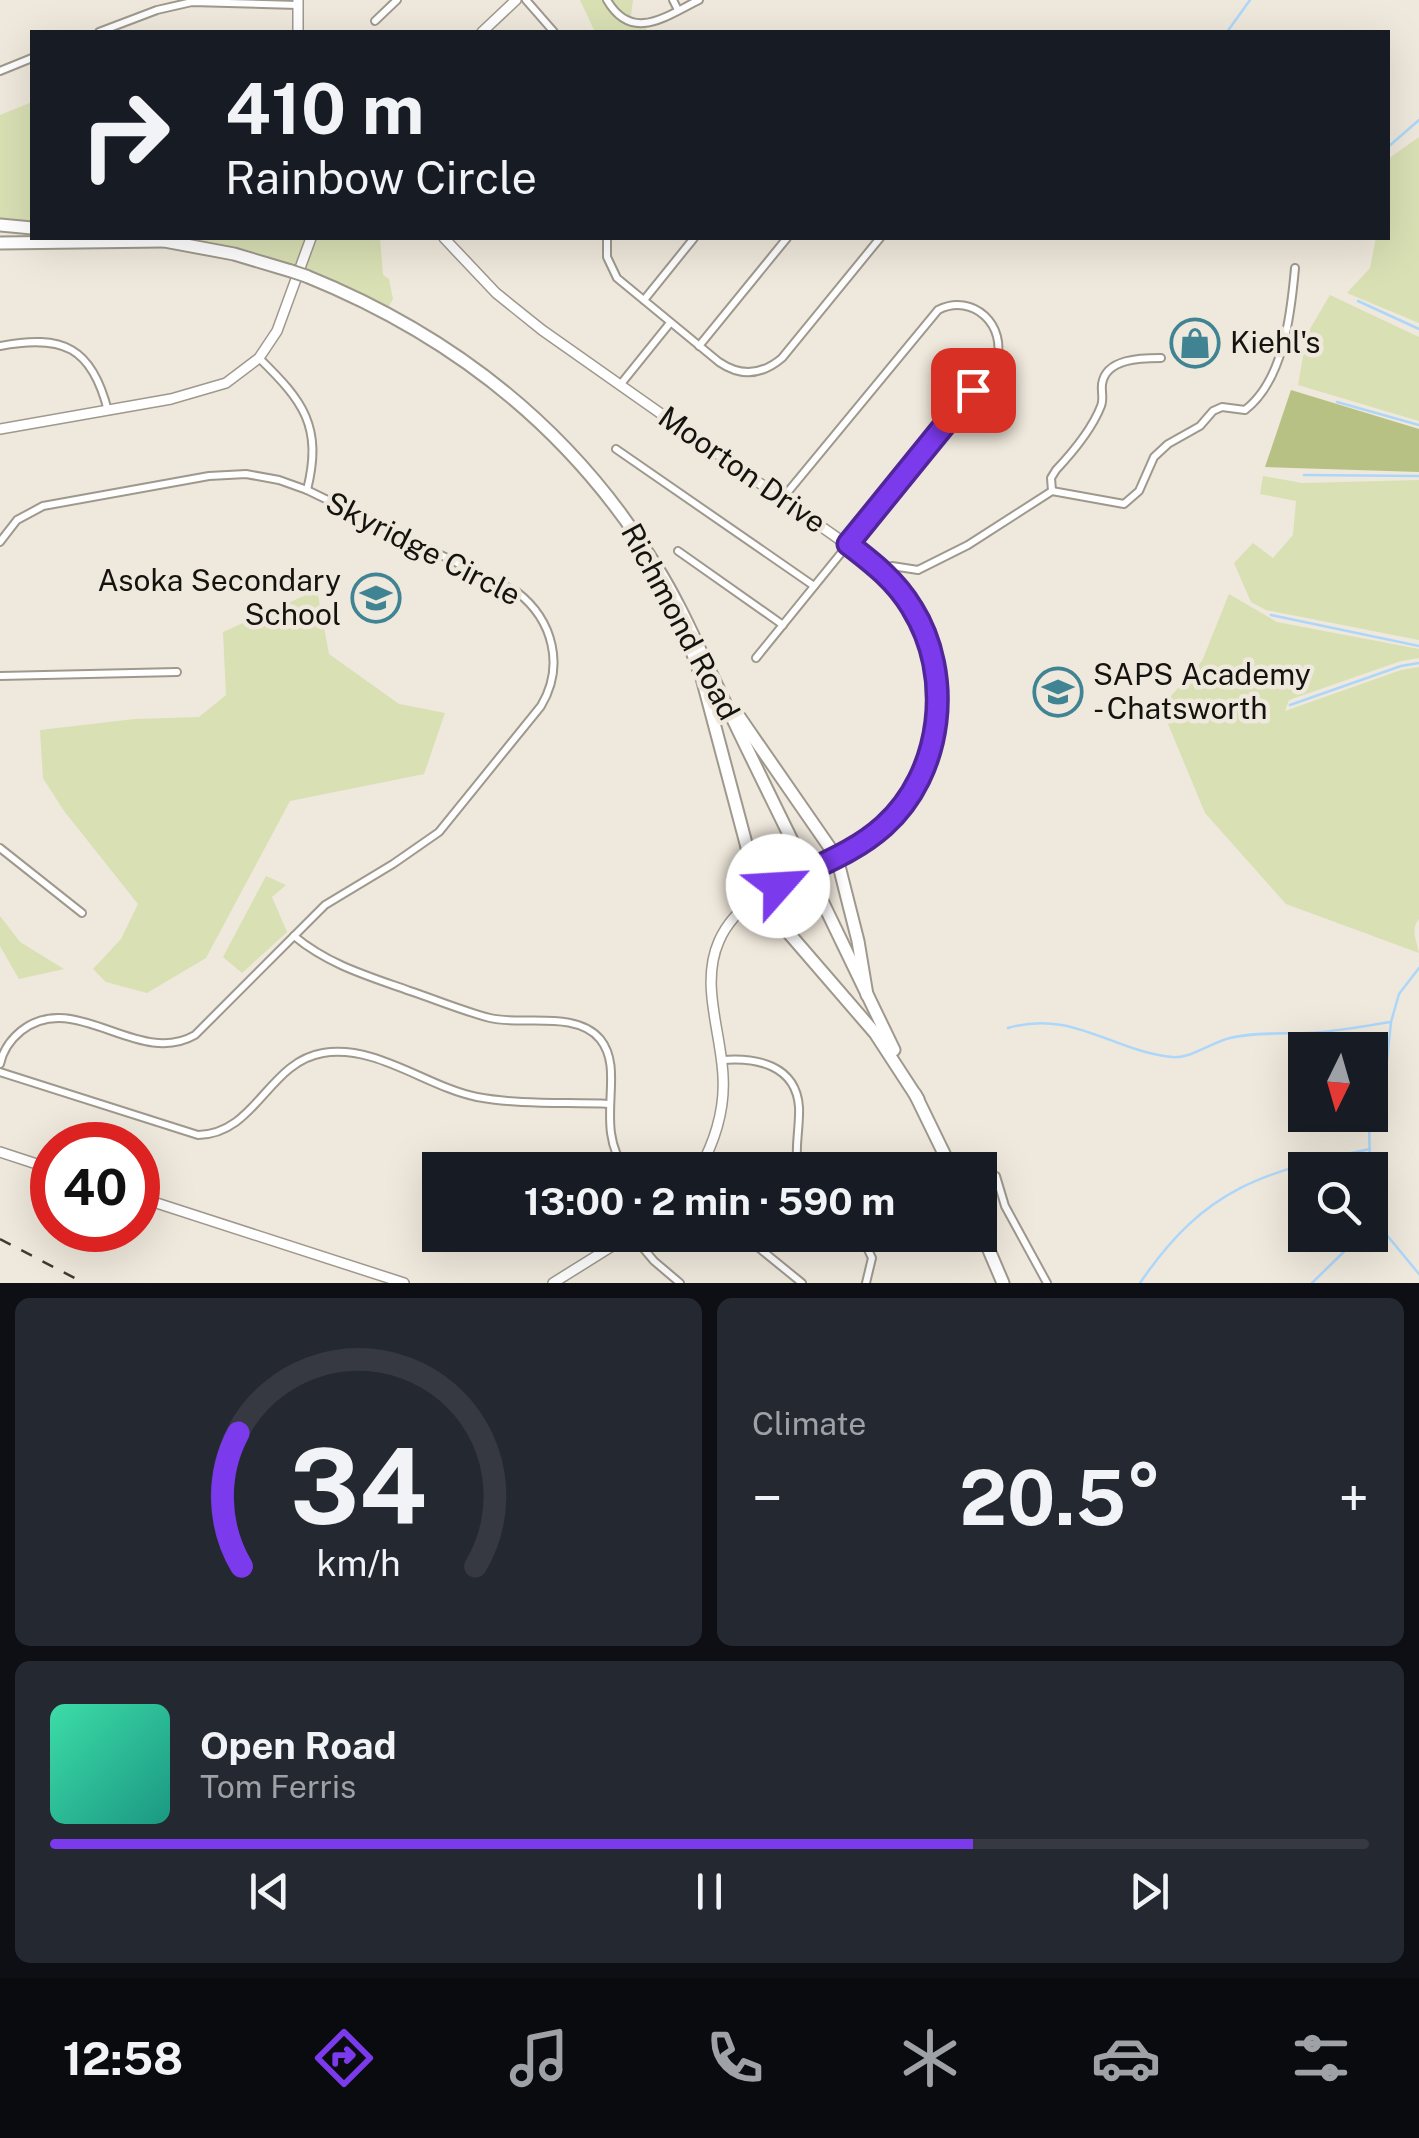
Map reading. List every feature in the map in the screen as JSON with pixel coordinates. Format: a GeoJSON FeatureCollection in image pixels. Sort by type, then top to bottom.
{"type":"FeatureCollection","features":[{"type":"Feature","properties":{"kind":"highway"},"geometry":{"type":"LineString","coordinates":[[0,225],[30,228]]}},
{"type":"Feature","properties":{"kind":"highway"},"geometry":{"type":"LineString","coordinates":[[157,240],[163,241]]}},
{"type":"Feature","properties":{"kind":"highway"},"geometry":{"type":"LineString","coordinates":[[0,243],[163,241]]}},
{"type":"Feature","properties":{"kind":"highway","name":"Richmond Road"},"geometry":{"type":"LineString","coordinates":[[163,241],[234,254],[306,276],[405,322],[503,388],[588,471],[657,567],[943,1152]]}},
{"type":"Feature","properties":{"kind":"highway"},"geometry":{"type":"LineString","coordinates":[[657,567],[702,678],[760,896],[874,1033],[918,1099]]}},
{"type":"Feature","properties":{"kind":"highway"},"geometry":{"type":"LineString","coordinates":[[702,656],[756,744],[837,858],[867,995]]}},
{"type":"Feature","properties":{"kind":"highway"},"geometry":{"type":"LineString","coordinates":[[990,1252],[1003,1283]]}},
{"type":"Feature","properties":{"kind":"street"},"geometry":{"type":"LineString","coordinates":[[105,30],[175,5],[215,0],[298,2],[298,30]]}},
{"type":"Feature","properties":{"kind":"street"},"geometry":{"type":"LineString","coordinates":[[375,21],[397,0]]}},
{"type":"Feature","properties":{"kind":"street"},"geometry":{"type":"LineString","coordinates":[[484,30],[516,0]]}},
{"type":"Feature","properties":{"kind":"street"},"geometry":{"type":"LineString","coordinates":[[526,0],[552,30]]}},
{"type":"Feature","properties":{"kind":"street"},"geometry":{"type":"LineString","coordinates":[[607,0],[620,17],[638,24],[651,23],[699,0]]}},
{"type":"Feature","properties":{"kind":"street"},"geometry":{"type":"LineString","coordinates":[[674,0],[678,10]]}},
{"type":"Feature","properties":{"kind":"street"},"geometry":{"type":"LineString","coordinates":[[0,71],[30,59]]}},
{"type":"Feature","properties":{"kind":"street"},"geometry":{"type":"LineString","coordinates":[[0,430],[215,388],[239,375],[259,358],[277,331],[311,240]]}},
{"type":"Feature","properties":{"kind":"street","name":"Moorton Drive"},"geometry":{"type":"LineString","coordinates":[[446,240],[519,312],[880,569],[914,610],[926,637],[937,686],[934,733],[919,778],[894,815],[874,834],[837,858],[760,896],[734,916],[716,949],[711,987],[723,1087],[719,1121],[706,1152]]}},
{"type":"Feature","properties":{"kind":"street"},"geometry":{"type":"LineString","coordinates":[[608,240],[607,257],[612,271],[699,346],[735,371],[751,373],[773,366],[878,240]]}},
{"type":"Feature","properties":{"kind":"street"},"geometry":{"type":"LineString","coordinates":[[644,300],[692,240]]}},
{"type":"Feature","properties":{"kind":"street"},"geometry":{"type":"LineString","coordinates":[[699,346],[785,240]]}},
{"type":"Feature","properties":{"kind":"street"},"geometry":{"type":"LineString","coordinates":[[880,569],[892,566],[918,570],[1052,491],[1124,504],[1139,491],[1154,457],[1168,444],[1200,426],[1222,407],[1240,410],[1251,406],[1265,388],[1288,330],[1295,268]]}},
{"type":"Feature","properties":{"kind":"street"},"geometry":{"type":"LineString","coordinates":[[756,658],[996,362],[998,332],[982,315],[960,305],[938,310],[782,498]]}},
{"type":"Feature","properties":{"kind":"street"},"geometry":{"type":"LineString","coordinates":[[620,386],[670,323]]}},
{"type":"Feature","properties":{"kind":"street"},"geometry":{"type":"LineString","coordinates":[[0,346],[45,341],[77,352],[95,370],[108,410]]}},
{"type":"Feature","properties":{"kind":"street"},"geometry":{"type":"LineString","coordinates":[[259,358],[290,388],[306,415],[314,450],[307,490]]}},
{"type":"Feature","properties":{"kind":"street"},"geometry":{"type":"LineString","coordinates":[[1052,491],[1056,470],[1094,421],[1103,402],[1102,381],[1106,373],[1130,358],[1161,358]]}},
{"type":"Feature","properties":{"kind":"street"},"geometry":{"type":"LineString","coordinates":[[616,449],[814,586]]}},
{"type":"Feature","properties":{"kind":"street","name":"Skyridge Circle"},"geometry":{"type":"LineString","coordinates":[[0,542],[18,520],[43,506],[209,476],[262,476],[307,490],[516,592],[532,605],[546,626],[554,663],[552,682],[540,706],[439,832],[325,905],[220,1013],[190,1038],[176,1044],[151,1044],[68,1018],[48,1019],[18,1034],[6,1048],[0,1064]]}},
{"type":"Feature","properties":{"kind":"street"},"geometry":{"type":"LineString","coordinates":[[678,551],[782,625]]}},
{"type":"Feature","properties":{"kind":"street"},"geometry":{"type":"LineString","coordinates":[[0,676],[177,672]]}},
{"type":"Feature","properties":{"kind":"street"},"geometry":{"type":"LineString","coordinates":[[0,848],[82,914]]}},
{"type":"Feature","properties":{"kind":"street"},"geometry":{"type":"LineString","coordinates":[[294,936],[332,963],[488,1018],[586,1028],[602,1042],[608,1056],[610,1141],[616,1152]]}},
{"type":"Feature","properties":{"kind":"street"},"geometry":{"type":"LineString","coordinates":[[0,1072],[198,1135],[216,1134],[232,1127],[292,1066],[328,1052],[360,1056],[478,1097],[608,1104]]}},
{"type":"Feature","properties":{"kind":"street"},"geometry":{"type":"LineString","coordinates":[[722,1060],[756,1060],[787,1077],[798,1100],[798,1152]]}},
{"type":"Feature","properties":{"kind":"street"},"geometry":{"type":"LineString","coordinates":[[0,1152],[30,1162]]}},
{"type":"Feature","properties":{"kind":"street"},"geometry":{"type":"LineString","coordinates":[[997,1179],[1005,1206],[1047,1283]]}},
{"type":"Feature","properties":{"kind":"street"},"geometry":{"type":"LineString","coordinates":[[160,1204],[404,1283]]}},
{"type":"Feature","properties":{"kind":"street"},"geometry":{"type":"LineString","coordinates":[[553,1283],[603,1252]]}},
{"type":"Feature","properties":{"kind":"street"},"geometry":{"type":"LineString","coordinates":[[647,1252],[680,1283]]}},
{"type":"Feature","properties":{"kind":"street"},"geometry":{"type":"LineString","coordinates":[[764,1252],[802,1283]]}},
{"type":"Feature","properties":{"kind":"street"},"geometry":{"type":"LineString","coordinates":[[866,1283],[872,1258],[869,1252]]}},
{"type":"Feature","properties":{"kind":"green space"},"geometry":{"type":"Polygon","coordinates":[[[580,0],[633,0],[630,22],[645,24],[646,30],[594,30],[580,0]]]}},
{"type":"Feature","properties":{"kind":"green space"},"geometry":{"type":"Polygon","coordinates":[[[30,103],[30,227],[0,225],[0,115],[30,103]]]}},
{"type":"Feature","properties":{"kind":"green space"},"geometry":{"type":"Polygon","coordinates":[[[1419,137],[1419,323],[1347,293],[1370,268],[1376,240],[1390,240],[1390,158],[1419,137]]]}},
{"type":"Feature","properties":{"kind":"green space"},"geometry":{"type":"Polygon","coordinates":[[[160,240],[380,240],[383,275],[389,279],[393,299],[386,311],[290,270],[160,240]]]}},
{"type":"Feature","properties":{"kind":"green space"},"geometry":{"type":"Polygon","coordinates":[[[1330,295],[1419,337],[1419,421],[1298,385],[1307,334],[1330,295]]]}},
{"type":"Feature","properties":{"kind":"green space"},"geometry":{"type":"Polygon","coordinates":[[[1291,390],[1419,429],[1419,472],[1265,467],[1291,390]]]}},
{"type":"Feature","properties":{"kind":"green space"},"geometry":{"type":"Polygon","coordinates":[[[1263,476],[1302,483],[1419,480],[1419,640],[1266,610],[1251,602],[1234,563],[1253,543],[1273,558],[1293,535],[1296,501],[1260,494],[1263,476]]]}},
{"type":"Feature","properties":{"kind":"green space"},"geometry":{"type":"Polygon","coordinates":[[[317,590],[329,654],[399,704],[445,713],[424,774],[290,801],[206,958],[147,993],[106,982],[93,969],[121,939],[138,904],[64,811],[43,778],[40,730],[135,719],[199,717],[226,695],[223,632],[317,590]]]}},
{"type":"Feature","properties":{"kind":"green space"},"geometry":{"type":"Polygon","coordinates":[[[1229,594],[1277,622],[1419,649],[1419,658],[1289,700],[1285,711],[1419,667],[1419,919],[1415,931],[1419,953],[1286,904],[1205,813],[1161,707],[1202,661],[1229,594]]]}},
{"type":"Feature","properties":{"kind":"green space"},"geometry":{"type":"Polygon","coordinates":[[[266,876],[286,885],[272,897],[287,932],[242,973],[223,957],[266,876]]]}},
{"type":"Feature","properties":{"kind":"green space"},"geometry":{"type":"Polygon","coordinates":[[[0,916],[20,942],[64,969],[19,979],[0,946],[0,916]]]}},
{"type":"Feature","properties":{"kind":"waterway"},"geometry":{"type":"LineString","coordinates":[[1228,30],[1250,0]]}},
{"type":"Feature","properties":{"kind":"waterway"},"geometry":{"type":"LineString","coordinates":[[1390,145],[1419,120]]}},
{"type":"Feature","properties":{"kind":"waterway"},"geometry":{"type":"LineString","coordinates":[[1358,301],[1419,329]]}},
{"type":"Feature","properties":{"kind":"waterway"},"geometry":{"type":"LineString","coordinates":[[1337,402],[1419,425]]}},
{"type":"Feature","properties":{"kind":"waterway"},"geometry":{"type":"LineString","coordinates":[[1304,475],[1419,476]]}},
{"type":"Feature","properties":{"kind":"waterway"},"geometry":{"type":"LineString","coordinates":[[1271,615],[1419,646]]}},
{"type":"Feature","properties":{"kind":"waterway"},"geometry":{"type":"LineString","coordinates":[[1290,705],[1419,663]]}},
{"type":"Feature","properties":{"kind":"waterway"},"geometry":{"type":"LineString","coordinates":[[1370,1152],[1369,1121],[1385,1079],[1391,1022],[1399,994],[1419,968]]}},
{"type":"Feature","properties":{"kind":"waterway"},"geometry":{"type":"LineString","coordinates":[[1008,1028],[1031,1024],[1072,1027],[1150,1053],[1179,1057],[1240,1036],[1307,1033],[1391,1022]]}},
{"type":"Feature","properties":{"kind":"waterway"},"geometry":{"type":"LineString","coordinates":[[1140,1283],[1188,1225],[1213,1204],[1267,1176],[1370,1149]]}},
{"type":"Feature","properties":{"kind":"waterway"},"geometry":{"type":"LineString","coordinates":[[1388,1236],[1419,1274]]}},
{"type":"Feature","properties":{"kind":"waterway"},"geometry":{"type":"LineString","coordinates":[[1312,1283],[1344,1252]]}},
{"type":"Feature","properties":{"kind":"railway"},"geometry":{"type":"LineString","coordinates":[[0,1239],[84,1283]]}},
{"type":"Feature","properties":{"kind":"place","name":"Kiehl's"},"geometry":{"type":"Point","coordinates":[1195,343]}},
{"type":"Feature","properties":{"kind":"place","name":"Asoka Secondary School"},"geometry":{"type":"Point","coordinates":[376,598]}},
{"type":"Feature","properties":{"kind":"place","name":"SAPS Academy - Chatsworth"},"geometry":{"type":"Point","coordinates":[1058,692]}},
{"type":"Feature","properties":{"kind":"route"},"geometry":{"type":"LineString","coordinates":[[778,886],[837,858],[884,826],[911,791],[926,762],[938,700],[926,637],[914,610],[888,576],[848,544],[973,390]]}}]}
